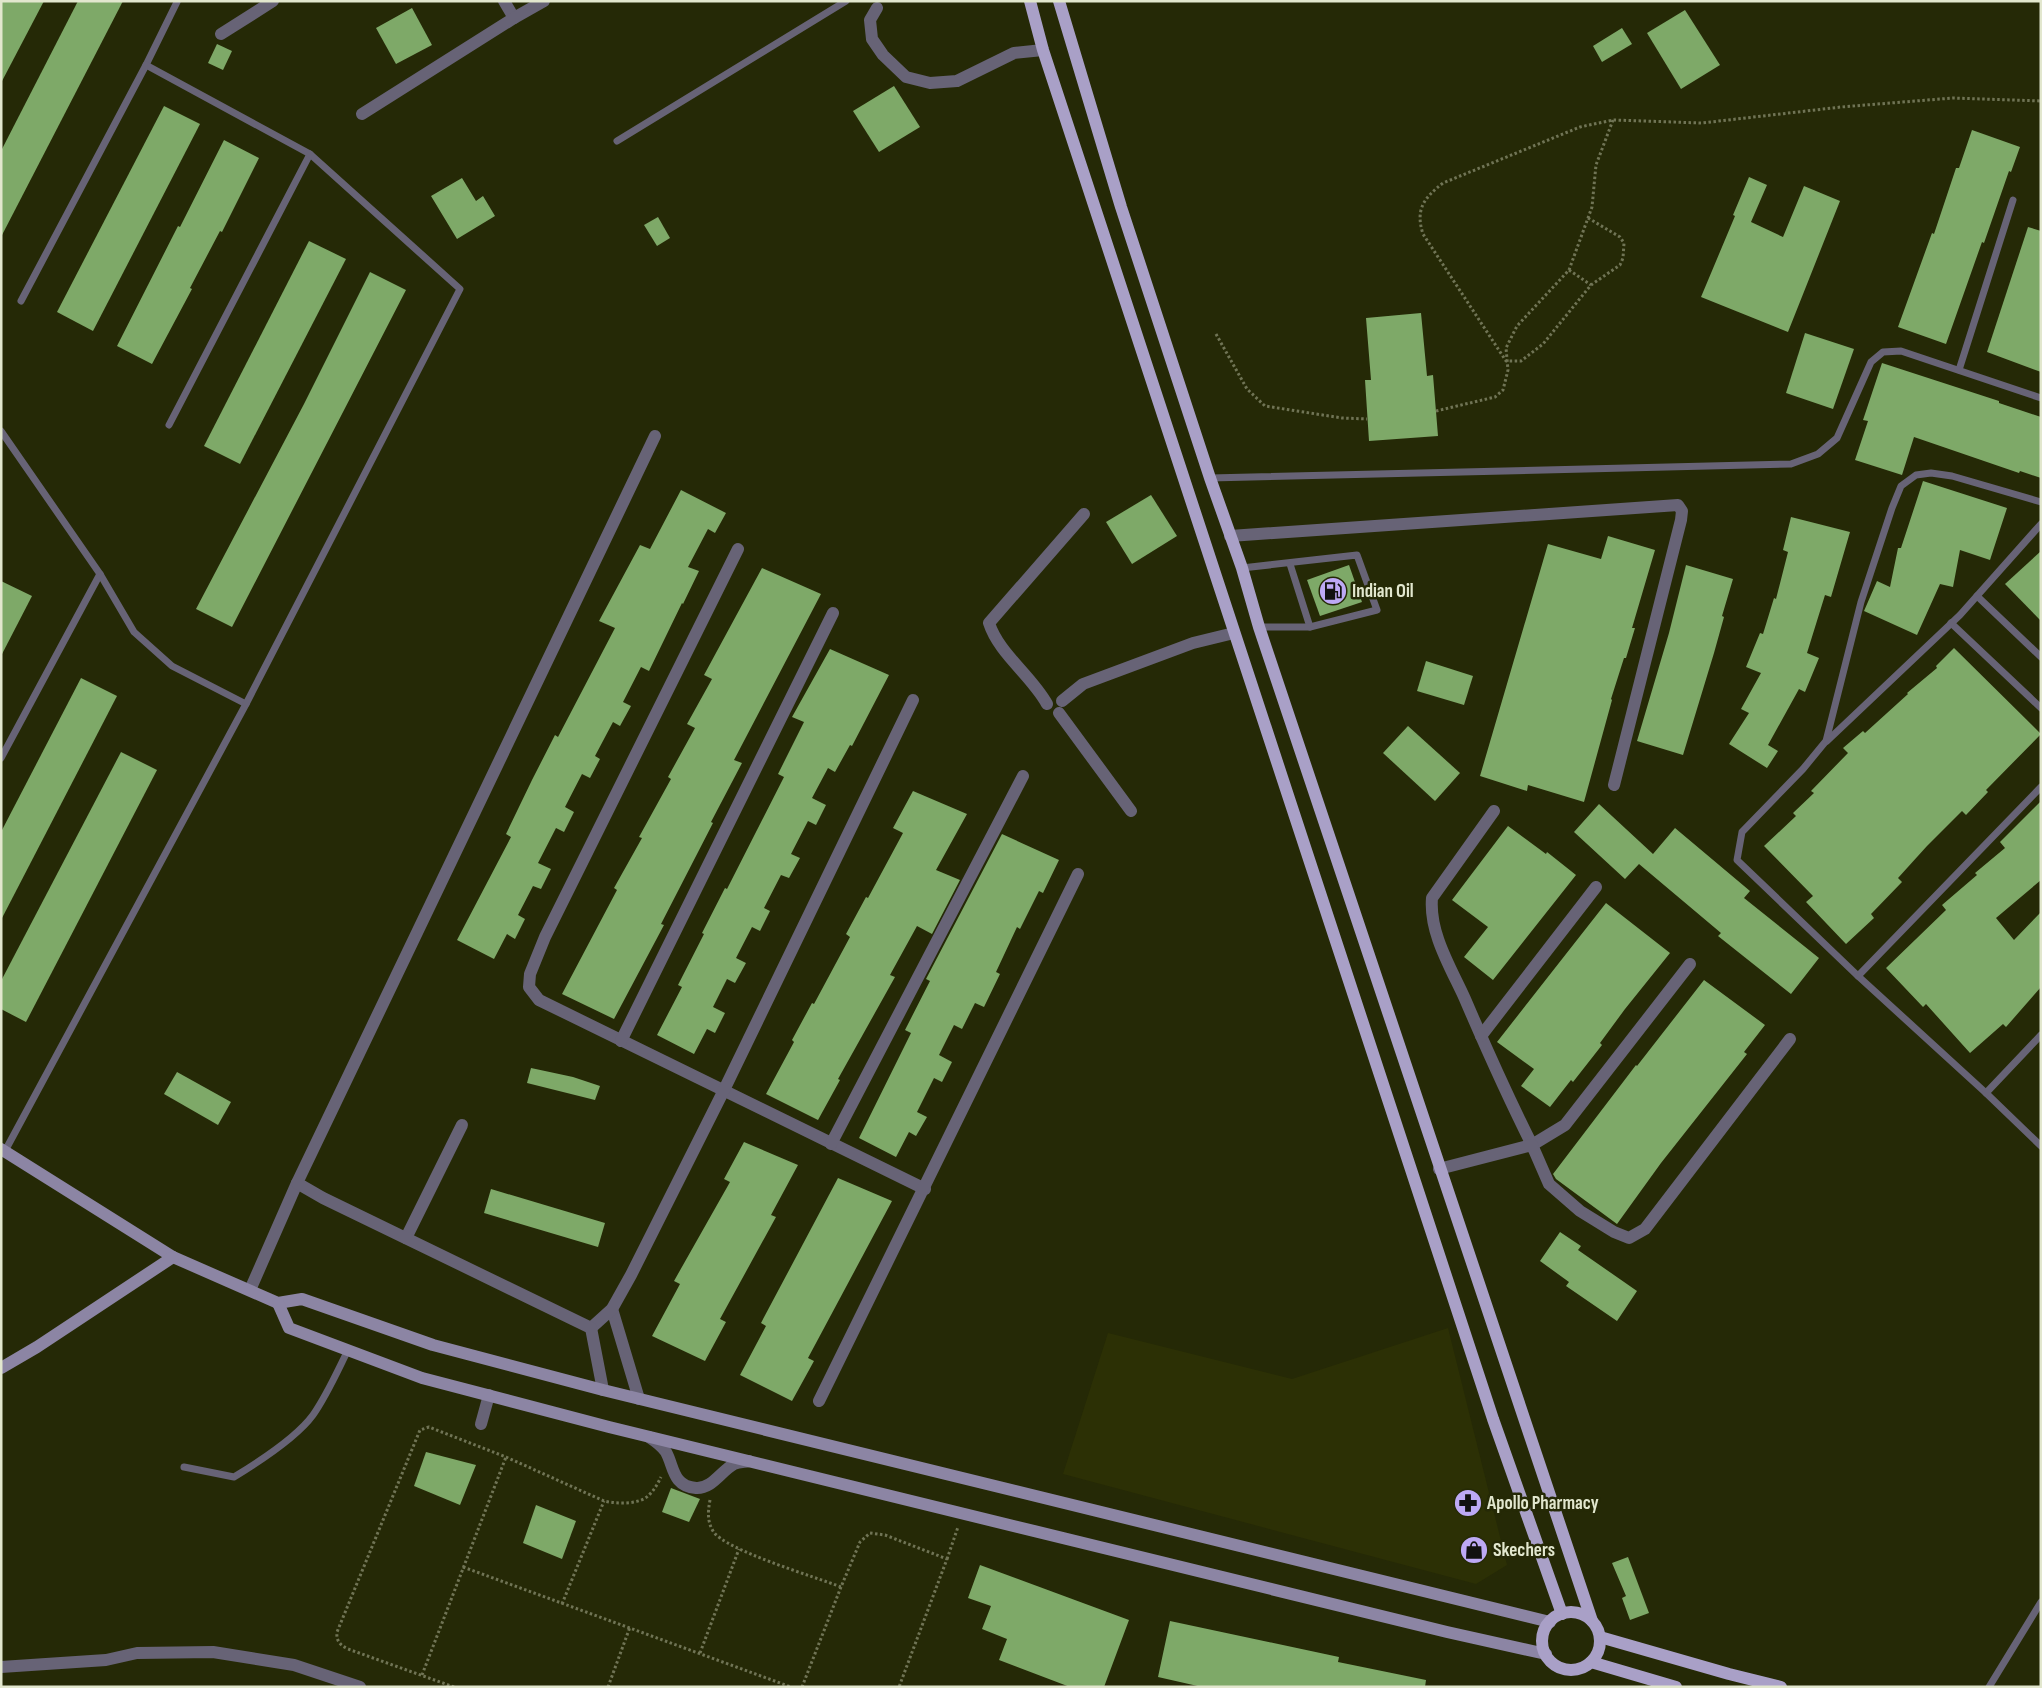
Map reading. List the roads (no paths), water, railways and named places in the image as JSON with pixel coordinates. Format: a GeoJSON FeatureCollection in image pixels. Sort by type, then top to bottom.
{"type":"FeatureCollection","features":[{"type":"Feature","properties":{"kind":"main road"},"geometry":{"type":"LineString","coordinates":[[1030,1],[1043,50],[1493,1419],[1562,1614]]}},
{"type":"Feature","properties":{"kind":"main road"},"geometry":{"type":"LineString","coordinates":[[1059,1],[1121,206],[1210,478],[1242,568],[1259,627],[1592,1621],[1599,1631],[1599,1650],[1591,1662],[1580,1669],[1570,1670],[1560,1668],[1552,1662],[1542,1645],[1543,1634],[1550,1622],[1562,1614],[1580,1613],[1592,1621]]}},
{"type":"Feature","properties":{"kind":"main road"},"geometry":{"type":"LineString","coordinates":[[1600,1636],[1729,1674],[1781,1687]]}},
{"type":"Feature","properties":{"kind":"main road"},"geometry":{"type":"LineString","coordinates":[[1591,1662],[1643,1683],[1676,1687]]}},
{"type":"Feature","properties":{"kind":"street"},"geometry":{"type":"LineString","coordinates":[[221,34],[272,1]]}},
{"type":"Feature","properties":{"kind":"street"},"geometry":{"type":"LineString","coordinates":[[504,1],[514,18]]}},
{"type":"Feature","properties":{"kind":"street"},"geometry":{"type":"LineString","coordinates":[[362,114],[544,1]]}},
{"type":"Feature","properties":{"kind":"street"},"geometry":{"type":"LineString","coordinates":[[877,8],[870,20],[872,39],[883,55],[906,77],[930,83],[957,81],[1014,53],[1043,50]]}},
{"type":"Feature","properties":{"kind":"street"},"geometry":{"type":"LineString","coordinates":[[250,1290],[297,1183],[655,436]]}},
{"type":"Feature","properties":{"kind":"street"},"geometry":{"type":"LineString","coordinates":[[1230,536],[1678,505],[1682,510],[1680,520],[1614,785]]}},
{"type":"Feature","properties":{"kind":"street"},"geometry":{"type":"LineString","coordinates":[[1084,514],[989,623],[994,636],[1038,689],[1050,713],[1061,707],[1083,684],[1193,643],[1234,633]]}},
{"type":"Feature","properties":{"kind":"street"},"geometry":{"type":"LineString","coordinates":[[738,548],[545,937],[530,974],[530,987],[538,1000],[925,1189]]}},
{"type":"Feature","properties":{"kind":"street"},"geometry":{"type":"LineString","coordinates":[[621,1041],[833,613]]}},
{"type":"Feature","properties":{"kind":"street"},"geometry":{"type":"LineString","coordinates":[[591,1328],[612,1309],[631,1275],[723,1092],[913,700]]}},
{"type":"Feature","properties":{"kind":"street"},"geometry":{"type":"LineString","coordinates":[[1061,707],[1131,811]]}},
{"type":"Feature","properties":{"kind":"street"},"geometry":{"type":"LineString","coordinates":[[831,1144],[1023,776]]}},
{"type":"Feature","properties":{"kind":"street"},"geometry":{"type":"LineString","coordinates":[[1494,811],[1432,898],[1431,913],[1439,940],[1549,1184],[1580,1211],[1614,1232],[1629,1238],[1644,1229],[1790,1039]]}},
{"type":"Feature","properties":{"kind":"street"},"geometry":{"type":"LineString","coordinates":[[819,1401],[925,1189],[1078,874]]}},
{"type":"Feature","properties":{"kind":"street"},"geometry":{"type":"LineString","coordinates":[[1481,1036],[1596,887]]}},
{"type":"Feature","properties":{"kind":"street"},"geometry":{"type":"LineString","coordinates":[[1439,1168],[1532,1145],[1565,1125],[1690,964]]}},
{"type":"Feature","properties":{"kind":"street"},"geometry":{"type":"LineString","coordinates":[[406,1238],[462,1125]]}},
{"type":"Feature","properties":{"kind":"street"},"geometry":{"type":"LineString","coordinates":[[3,1150],[173,1257],[278,1303],[302,1299],[433,1345],[603,1390],[1550,1622]]}},
{"type":"Feature","properties":{"kind":"street"},"geometry":{"type":"LineString","coordinates":[[297,1183],[323,1198],[591,1328]]}},
{"type":"Feature","properties":{"kind":"street"},"geometry":{"type":"LineString","coordinates":[[1,1368],[38,1347],[173,1257]]}},
{"type":"Feature","properties":{"kind":"street"},"geometry":{"type":"LineString","coordinates":[[278,1303],[289,1328],[422,1378],[649,1437],[1546,1654]]}},
{"type":"Feature","properties":{"kind":"street"},"geometry":{"type":"LineString","coordinates":[[612,1309],[639,1399]]}},
{"type":"Feature","properties":{"kind":"street"},"geometry":{"type":"LineString","coordinates":[[591,1328],[603,1390]]}},
{"type":"Feature","properties":{"kind":"street"},"geometry":{"type":"LineString","coordinates":[[481,1424],[489,1395]]}},
{"type":"Feature","properties":{"kind":"street"},"geometry":{"type":"LineString","coordinates":[[649,1437],[666,1452],[671,1468],[687,1489],[702,1488],[710,1484],[734,1464],[749,1461]]}},
{"type":"Feature","properties":{"kind":"street"},"geometry":{"type":"LineString","coordinates":[[1,1667],[106,1660],[137,1653],[213,1652],[294,1665],[360,1687]]}},
{"type":"Feature","properties":{"kind":"lane"},"geometry":{"type":"LineString","coordinates":[[617,141],[846,1]]}},
{"type":"Feature","properties":{"kind":"lane"},"geometry":{"type":"LineString","coordinates":[[21,301],[146,65],[177,2]]}},
{"type":"Feature","properties":{"kind":"lane"},"geometry":{"type":"LineString","coordinates":[[3,1150],[246,704],[460,289],[310,154],[146,65]]}},
{"type":"Feature","properties":{"kind":"lane"},"geometry":{"type":"LineString","coordinates":[[169,426],[310,154]]}},
{"type":"Feature","properties":{"kind":"lane"},"geometry":{"type":"LineString","coordinates":[[1959,370],[2013,200]]}},
{"type":"Feature","properties":{"kind":"lane"},"geometry":{"type":"LineString","coordinates":[[1210,478],[1791,464],[1818,454],[1837,438],[1871,362],[1883,352],[1901,351],[2041,398]]}},
{"type":"Feature","properties":{"kind":"lane"},"geometry":{"type":"LineString","coordinates":[[1,431],[100,574],[134,632],[172,666],[246,704]]}},
{"type":"Feature","properties":{"kind":"lane"},"geometry":{"type":"LineString","coordinates":[[1826,741],[1861,602],[1901,486],[1916,474],[1931,473],[1952,476],[2041,502]]}},
{"type":"Feature","properties":{"kind":"lane"},"geometry":{"type":"LineString","coordinates":[[2041,524],[1951,623],[1826,741],[1803,769],[1742,832],[1738,860],[1858,976],[2041,1146]]}},
{"type":"Feature","properties":{"kind":"lane"},"geometry":{"type":"LineString","coordinates":[[1242,568],[1357,555],[1377,610],[1310,627],[1259,627]]}},
{"type":"Feature","properties":{"kind":"lane"},"geometry":{"type":"LineString","coordinates":[[1290,564],[1310,627]]}},
{"type":"Feature","properties":{"kind":"lane"},"geometry":{"type":"LineString","coordinates":[[1,758],[100,574]]}},
{"type":"Feature","properties":{"kind":"lane"},"geometry":{"type":"LineString","coordinates":[[1977,596],[2041,657]]}},
{"type":"Feature","properties":{"kind":"lane"},"geometry":{"type":"LineString","coordinates":[[1951,623],[2041,708]]}},
{"type":"Feature","properties":{"kind":"lane"},"geometry":{"type":"LineString","coordinates":[[1858,976],[2041,787]]}},
{"type":"Feature","properties":{"kind":"lane"},"geometry":{"type":"LineString","coordinates":[[1986,1093],[2041,1035]]}},
{"type":"Feature","properties":{"kind":"lane"},"geometry":{"type":"LineString","coordinates":[[184,1467],[234,1477],[253,1466],[296,1433],[312,1416],[327,1392],[348,1350]]}},
{"type":"Feature","properties":{"kind":"lane"},"geometry":{"type":"LineString","coordinates":[[1989,1687],[2041,1602]]}},
{"type":"Feature","properties":{"kind":"place","name":"Indian Oil"},"geometry":{"type":"Point","coordinates":[1333,591]}},
{"type":"Feature","properties":{"kind":"place","name":"Apollo Pharmacy"},"geometry":{"type":"Point","coordinates":[1468,1503]}},
{"type":"Feature","properties":{"kind":"place","name":"Skechers"},"geometry":{"type":"Point","coordinates":[1474,1550]}}]}
